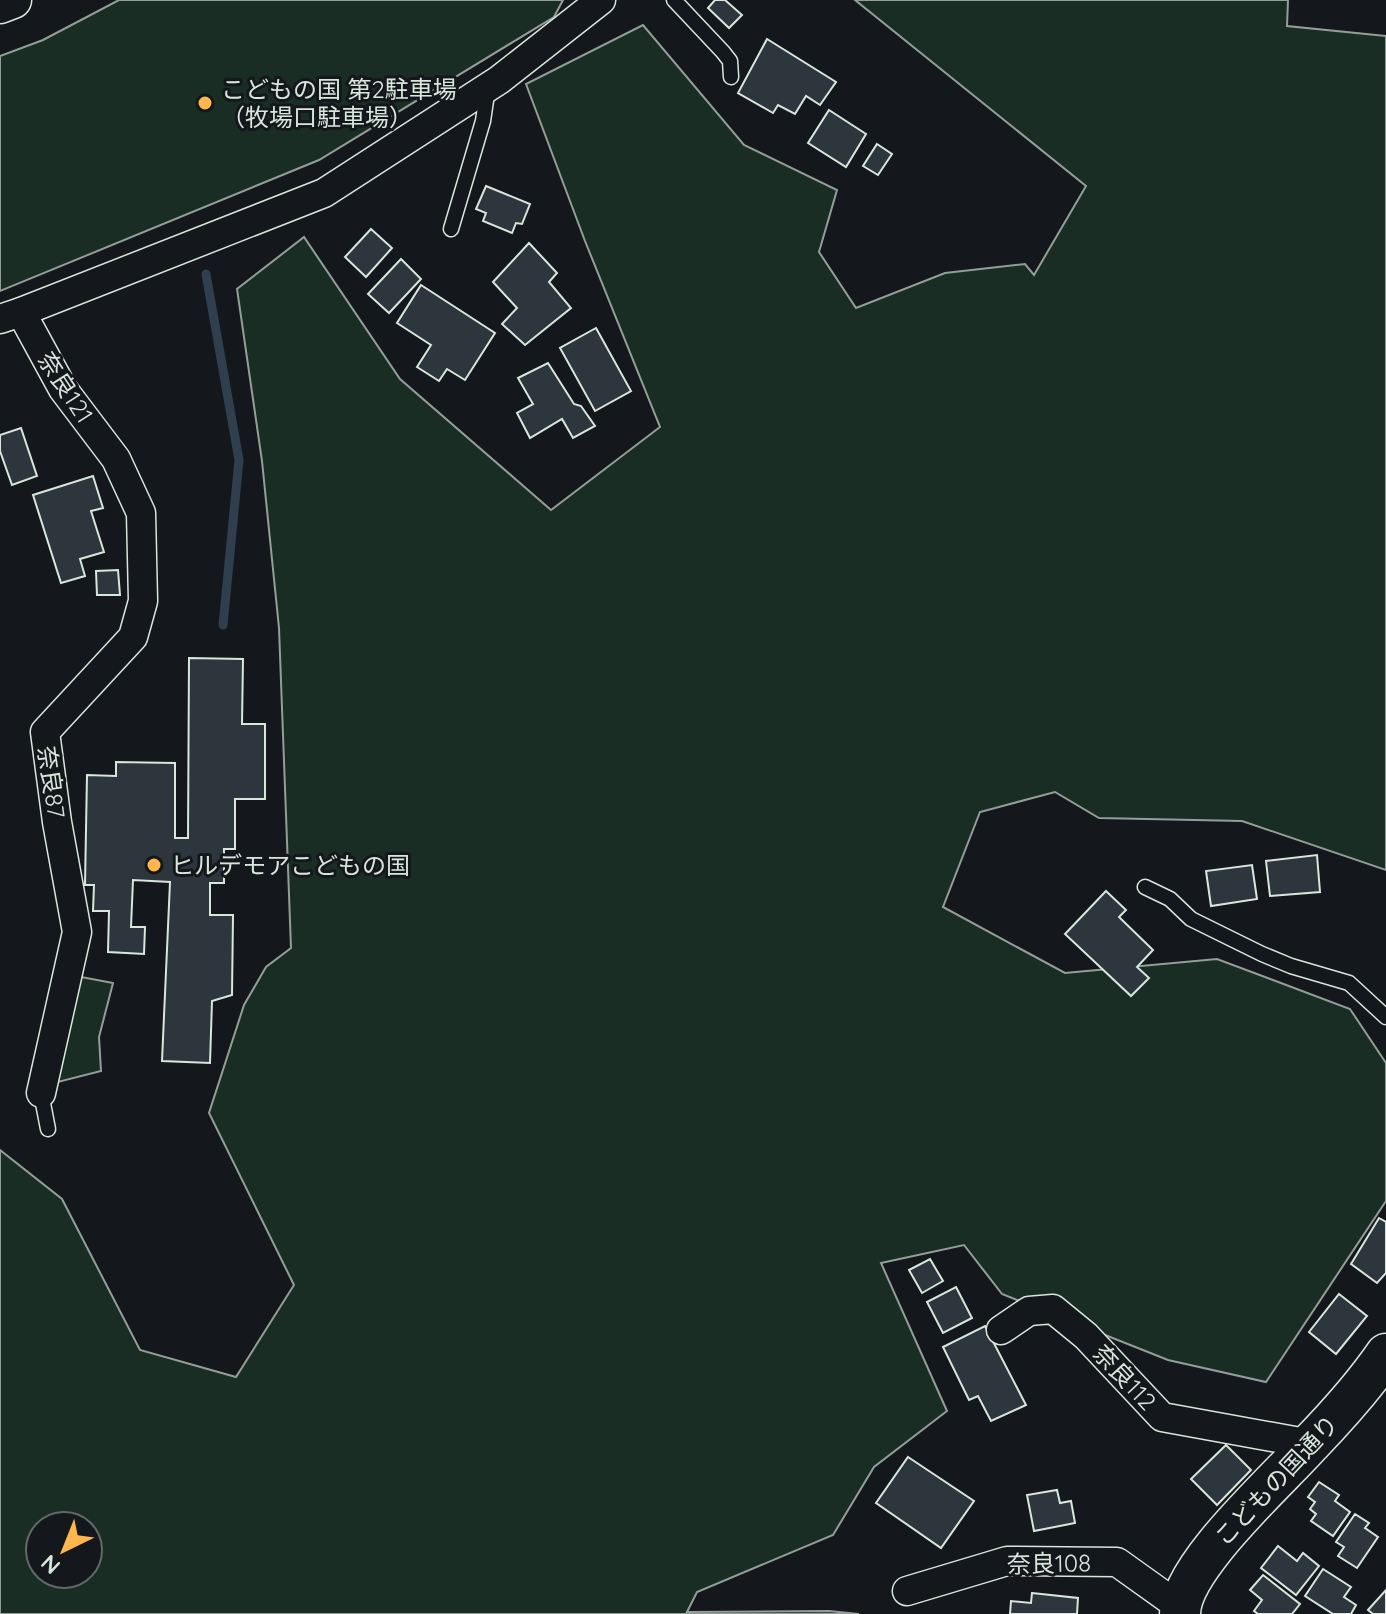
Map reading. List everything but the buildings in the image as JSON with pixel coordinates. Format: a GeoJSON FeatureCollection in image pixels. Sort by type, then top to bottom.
{"type":"FeatureCollection","features":[{"type":"Feature","properties":{"kind":"main road","name":"こどもの国通り"},"geometry":{"type":"LineString","coordinates":[[1180,1611],[1191,1579],[1211,1549],[1311,1444],[1370,1378],[1386,1354]]}},
{"type":"Feature","properties":{"kind":"street"},"geometry":{"type":"LineString","coordinates":[[0,5],[13,0]]}},
{"type":"Feature","properties":{"kind":"street"},"geometry":{"type":"LineString","coordinates":[[11,316],[324,193],[488,87],[601,0]]}},
{"type":"Feature","properties":{"kind":"street","name":"奈良121"},"geometry":{"type":"LineString","coordinates":[[11,316],[116,459]]}},
{"type":"Feature","properties":{"kind":"street","name":"奈良87"},"geometry":{"type":"LineString","coordinates":[[41,1093],[77,932],[45,732],[133,637],[143,601],[141,513],[116,459]]}},
{"type":"Feature","properties":{"kind":"street","name":"奈良112"},"geometry":{"type":"LineString","coordinates":[[1001,1330],[1029,1311],[1053,1309],[1086,1336],[1162,1417],[1311,1444]]}},
{"type":"Feature","properties":{"kind":"street","name":"奈良108"},"geometry":{"type":"LineString","coordinates":[[907,1591],[1007,1561],[1117,1562],[1180,1611]]}},
{"type":"Feature","properties":{"kind":"lane"},"geometry":{"type":"LineString","coordinates":[[674,0],[730,61],[731,77]]}},
{"type":"Feature","properties":{"kind":"lane"},"geometry":{"type":"LineString","coordinates":[[451,229],[483,121],[488,87]]}},
{"type":"Feature","properties":{"kind":"lane"},"geometry":{"type":"LineString","coordinates":[[1145,887],[1170,899],[1191,919],[1262,954],[1349,983],[1386,1017]]}},
{"type":"Feature","properties":{"kind":"lane"},"geometry":{"type":"LineString","coordinates":[[41,1093],[48,1129]]}},
{"type":"Feature","properties":{"kind":"green space","name":"こどもの国 第2駐車場 （牧場口駐車場）"},"geometry":{"type":"Polygon","coordinates":[[[119,0],[563,0],[554,17],[319,160],[0,291],[0,56],[43,40],[119,0]]]}},
{"type":"Feature","properties":{"kind":"green space"},"geometry":{"type":"Polygon","coordinates":[[[855,0],[1288,0],[1287,26],[1386,36],[1386,870],[1242,821],[1099,818],[1055,792],[980,812],[943,907],[1065,973],[1217,959],[1350,1009],[1386,1063],[1386,1201],[1266,1382],[1168,1360],[1002,1294],[964,1245],[881,1263],[947,1411],[874,1467],[833,1535],[697,1592],[687,1612],[829,1611],[859,1614],[0,1614],[0,1150],[62,1199],[140,1350],[236,1377],[294,1285],[209,1113],[244,1005],[266,967],[291,948],[279,628],[262,461],[237,289],[304,237],[400,379],[551,510],[660,427],[526,84],[643,25],[744,145],[837,190],[819,252],[856,308],[945,273],[1025,264],[1034,275],[1086,186],[855,0]]]}},
{"type":"Feature","properties":{"kind":"green space"},"geometry":{"type":"Polygon","coordinates":[[[76,976],[113,983],[99,1037],[101,1071],[54,1083],[76,976]]]}},
{"type":"Feature","properties":{"kind":"waterway"},"geometry":{"type":"LineString","coordinates":[[206,274],[239,460],[223,625]]}},
{"type":"Feature","properties":{"kind":"place","name":"こどもの国 第2駐車場 （牧場口駐車場）"},"geometry":{"type":"Point","coordinates":[205,103]}},
{"type":"Feature","properties":{"kind":"place","name":"ヒルデモアこどもの国"},"geometry":{"type":"Point","coordinates":[154,865]}}]}
